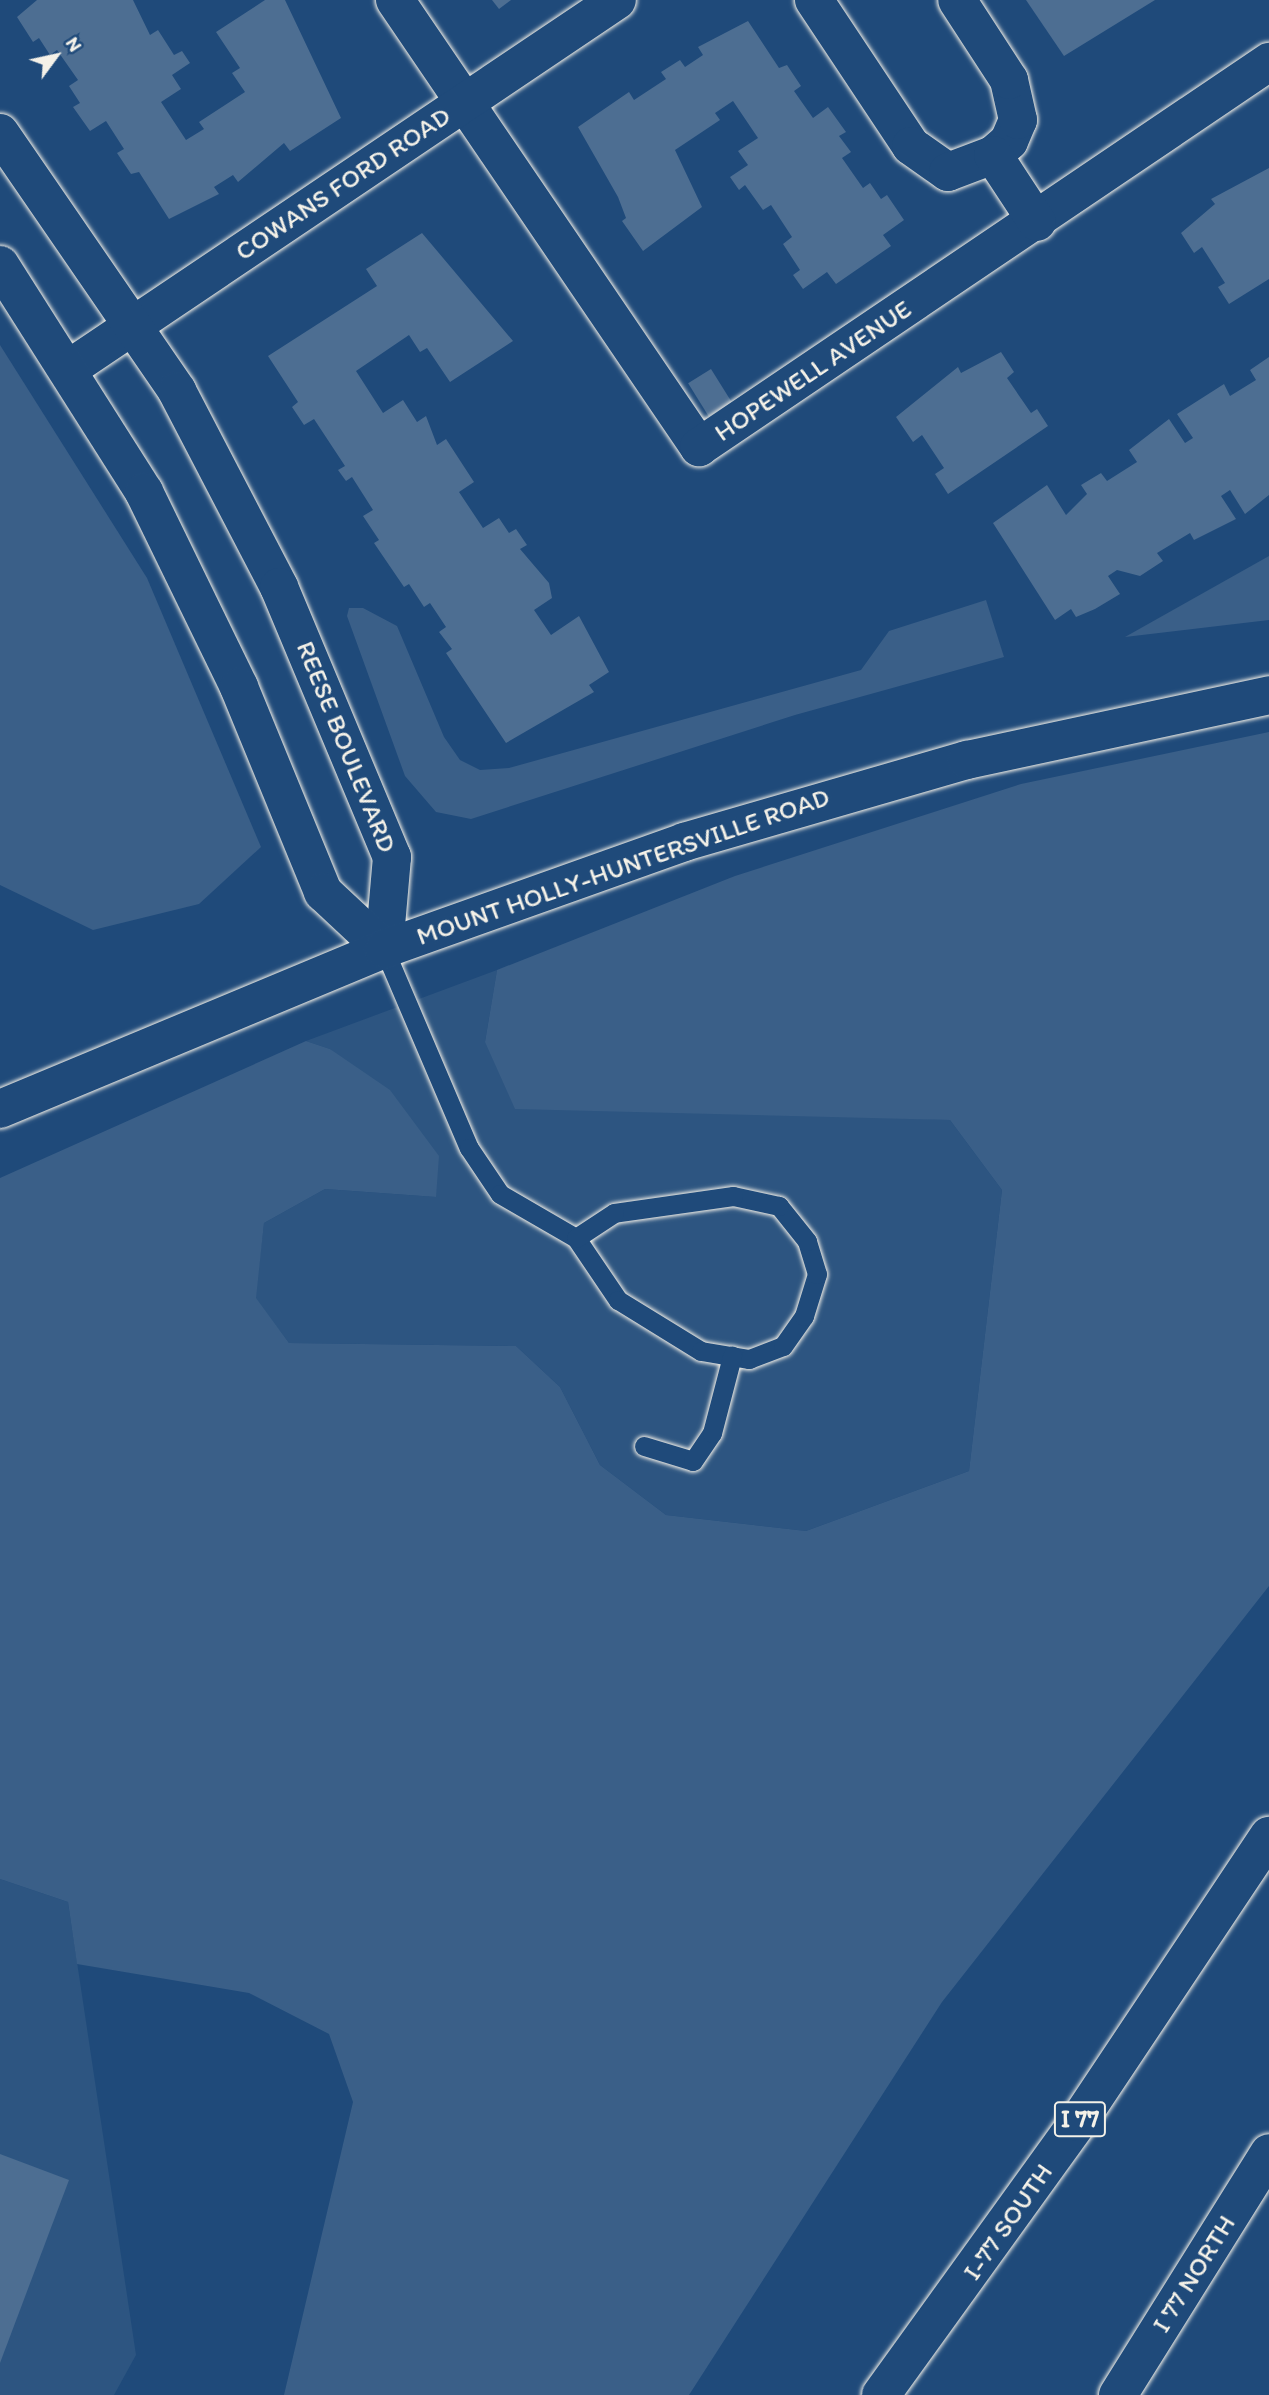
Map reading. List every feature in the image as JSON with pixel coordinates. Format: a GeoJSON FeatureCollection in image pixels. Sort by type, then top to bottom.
{"type":"FeatureCollection","features":[{"type":"Feature","properties":{"kind":"main road","name":"HOPEWELL AVENUE"},"geometry":{"type":"LineString","coordinates":[[395,0],[699,447],[1037,222],[1269,62]]}},
{"type":"Feature","properties":{"kind":"main road","name":"COWANS FORD ROAD"},"geometry":{"type":"LineString","coordinates":[[70,368],[617,0]]}},
{"type":"Feature","properties":{"kind":"main road"},"geometry":{"type":"LineString","coordinates":[[814,0],[928,164],[948,172],[993,155],[1009,141],[1017,98],[957,0]]}},
{"type":"Feature","properties":{"kind":"main road","name":"REESE BOULEVARD"},"geometry":{"type":"LineString","coordinates":[[0,133],[135,325],[213,455],[279,587],[392,857],[384,949]]}},
{"type":"Feature","properties":{"kind":"main road"},"geometry":{"type":"LineString","coordinates":[[993,155],[1037,222]]}},
{"type":"Feature","properties":{"kind":"main road"},"geometry":{"type":"LineString","coordinates":[[0,265],[70,368],[145,492],[208,620],[323,892],[384,949]]}},
{"type":"Feature","properties":{"kind":"main road","name":"MOUNT HOLLY-HUNTERSVILLE ROAD"},"geometry":{"type":"LineString","coordinates":[[0,1109],[384,949],[833,796],[1107,726],[1269,695]]}},
{"type":"Feature","properties":{"kind":"main road","name":"I-77 SOUTH"},"geometry":{"type":"LineString","coordinates":[[881,2395],[1078,2122],[1269,1836]]}},
{"type":"Feature","properties":{"kind":"main road","name":"I 77 NORTH"},"geometry":{"type":"LineString","coordinates":[[1118,2395],[1269,2152]]}},
{"type":"Feature","properties":{"kind":"lane"},"geometry":{"type":"LineString","coordinates":[[384,949],[477,1159],[500,1194],[576,1237],[618,1300],[701,1351],[749,1359],[783,1346],[804,1315],[817,1274],[807,1241],[779,1206],[733,1196],[679,1199],[614,1213],[576,1237]]}},
{"type":"Feature","properties":{"kind":"lane"},"geometry":{"type":"LineString","coordinates":[[645,1446],[693,1461],[712,1433],[732,1356]]}},
{"type":"Feature","properties":{"kind":"shaded area"},"geometry":{"type":"Polygon","coordinates":[[[0,345],[147,578],[261,847],[199,904],[93,930],[0,885],[0,345]]]}},
{"type":"Feature","properties":{"kind":"shaded area"},"geometry":{"type":"Polygon","coordinates":[[[1269,556],[1269,620],[1125,637],[1269,556]]]}},
{"type":"Feature","properties":{"kind":"shaded area"},"geometry":{"type":"Polygon","coordinates":[[[986,600],[1004,657],[795,715],[471,819],[436,812],[405,776],[347,616],[349,608],[363,608],[397,626],[444,737],[460,760],[480,770],[509,768],[861,670],[889,631],[986,600]]]}},
{"type":"Feature","properties":{"kind":"shaded area"},"geometry":{"type":"Polygon","coordinates":[[[1269,732],[1269,1586],[942,2002],[689,2395],[284,2395],[353,2102],[329,2034],[249,1993],[77,1964],[68,1902],[0,1879],[0,1178],[306,1041],[330,1049],[390,1090],[439,1156],[436,1197],[325,1189],[264,1223],[256,1298],[289,1343],[516,1346],[560,1387],[600,1465],[666,1515],[806,1531],[969,1471],[1002,1190],[950,1120],[515,1109],[485,1042],[497,970],[735,876],[1021,784],[1269,732]]]}},
{"type":"Feature","properties":{"kind":"shaded area"},"geometry":{"type":"Polygon","coordinates":[[[497,970],[485,1042],[811,1114],[950,1120],[1002,1190],[969,1471],[806,1531],[666,1515],[600,1465],[560,1387],[516,1346],[289,1343],[255,1298],[264,1223],[325,1189],[436,1197],[330,1049],[306,1041],[497,970]]]}},
{"type":"Feature","properties":{"kind":"shaded area"},"geometry":{"type":"Polygon","coordinates":[[[0,1879],[68,1902],[136,2355],[114,2395],[0,2395],[0,1879]]]}},
{"type":"Feature","properties":{"kind":"building"},"geometry":{"type":"Polygon","coordinates":[[[37,0],[133,0],[150,35],[158,30],[174,55],[182,51],[190,63],[172,75],[181,89],[161,102],[186,140],[204,129],[199,122],[245,92],[232,73],[240,68],[216,32],[265,0],[285,0],[341,118],[290,151],[284,143],[238,182],[233,175],[214,187],[219,194],[169,219],[139,172],[131,174],[117,153],[124,149],[106,121],[90,131],[73,107],[80,103],[69,86],[78,80],[57,50],[50,55],[39,38],[33,42],[17,17],[37,0]]]}},
{"type":"Feature","properties":{"kind":"building"},"geometry":{"type":"Polygon","coordinates":[[[492,0],[511,0],[499,9],[492,0]]]}},
{"type":"Feature","properties":{"kind":"building"},"geometry":{"type":"Polygon","coordinates":[[[1026,0],[1155,0],[1064,56],[1026,0]]]}},
{"type":"Feature","properties":{"kind":"building"},"geometry":{"type":"Polygon","coordinates":[[[748,21],[779,68],[787,65],[801,86],[794,91],[813,118],[828,107],[846,132],[839,136],[851,152],[842,158],[863,188],[870,183],[881,199],[887,195],[904,220],[883,235],[891,246],[836,284],[827,272],[803,289],[793,275],[800,270],[783,244],[792,237],[771,205],[763,210],[745,185],[739,190],[730,177],[748,165],[738,151],[758,138],[733,101],[715,113],[720,120],[675,150],[702,207],[643,251],[622,221],[626,218],[618,197],[578,127],[629,92],[634,100],[666,79],[661,72],[680,60],[685,67],[703,55],[698,47],[748,21]]]}},
{"type":"Feature","properties":{"kind":"building"},"geometry":{"type":"Polygon","coordinates":[[[1269,168],[1269,279],[1229,304],[1218,287],[1225,283],[1202,247],[1194,253],[1181,233],[1215,204],[1211,199],[1269,168]]]}},
{"type":"Feature","properties":{"kind":"building"},"geometry":{"type":"Polygon","coordinates":[[[422,233],[513,341],[450,382],[427,348],[420,352],[409,335],[356,371],[383,413],[403,400],[417,422],[426,416],[437,445],[446,439],[474,482],[459,492],[483,528],[499,518],[509,533],[516,529],[527,545],[520,549],[549,583],[552,598],[534,610],[551,635],[579,616],[609,672],[589,685],[594,692],[506,743],[446,653],[452,649],[439,632],[446,627],[430,603],[424,607],[409,584],[404,587],[374,543],[379,540],[363,516],[373,510],[352,477],[346,481],[338,470],[345,466],[314,419],[304,425],[292,407],[298,402],[268,356],[377,286],[366,269],[422,233]]]}},
{"type":"Feature","properties":{"kind":"building"},"geometry":{"type":"Polygon","coordinates":[[[1001,352],[1014,372],[1007,378],[1031,413],[1037,409],[1048,426],[948,494],[935,474],[944,468],[922,435],[913,442],[896,417],[958,367],[961,373],[1001,352]]]}},
{"type":"Feature","properties":{"kind":"building"},"geometry":{"type":"Polygon","coordinates":[[[1269,357],[1269,495],[1245,514],[1230,490],[1221,496],[1236,519],[1194,540],[1190,533],[1157,553],[1163,561],[1140,576],[1117,570],[1108,576],[1120,594],[1076,617],[1071,609],[1055,620],[993,523],[1047,485],[1066,515],[1087,494],[1081,485],[1101,473],[1107,481],[1137,462],[1129,450],[1169,419],[1185,443],[1193,438],[1177,414],[1224,384],[1230,396],[1256,380],[1250,370],[1269,357]]]}},
{"type":"Feature","properties":{"kind":"building"},"geometry":{"type":"Polygon","coordinates":[[[711,369],[732,402],[709,416],[688,383],[711,369]]]}},
{"type":"Feature","properties":{"kind":"building"},"geometry":{"type":"Polygon","coordinates":[[[0,2154],[69,2180],[0,2363],[0,2154]]]}}]}
